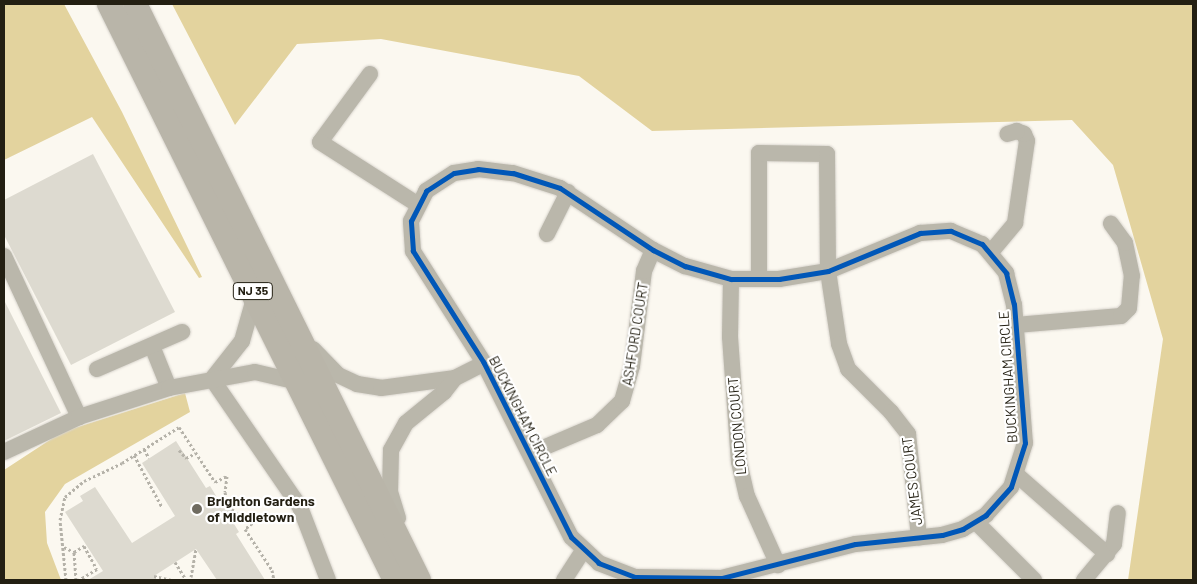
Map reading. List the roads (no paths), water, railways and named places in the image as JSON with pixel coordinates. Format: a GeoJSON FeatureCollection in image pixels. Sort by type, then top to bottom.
{"type":"FeatureCollection","features":[{"type":"Feature","properties":{"kind":"highway","name":"NJ 35"},"geometry":{"type":"LineString","coordinates":[[109,4],[377,543],[409,576]]}},
{"type":"Feature","properties":{"kind":"highway","name":"NJ 35"},"geometry":{"type":"LineString","coordinates":[[135,4],[290,317],[409,576]]}},
{"type":"Feature","properties":{"kind":"highway"},"geometry":{"type":"LineString","coordinates":[[377,543],[387,580]]}},
{"type":"Feature","properties":{"kind":"street"},"geometry":{"type":"LineString","coordinates":[[370,74],[320,142],[417,204]]}},
{"type":"Feature","properties":{"kind":"street"},"geometry":{"type":"LineString","coordinates":[[991,252],[1014,223],[1027,141],[1024,134],[1017,132],[1007,134]]}},
{"type":"Feature","properties":{"kind":"street","name":"JAMES COURT"},"geometry":{"type":"LineString","coordinates":[[759,279],[759,153],[827,154],[828,271],[839,344],[848,369],[891,412],[908,434],[919,537]]}},
{"type":"Feature","properties":{"kind":"street","name":"BUCKINGHAM CIRCLE"},"geometry":{"type":"LineString","coordinates":[[465,170],[513,172],[541,180],[568,192],[653,250],[685,266],[732,279],[800,277],[828,271],[909,236],[938,231],[966,235],[991,252],[1009,282],[1016,325],[1025,432],[1017,475],[1001,500],[976,522],[942,535],[855,544],[722,578],[666,579],[619,573],[582,551],[561,520],[531,453],[484,363],[413,251],[411,221],[417,204],[438,181],[465,170]]}},
{"type":"Feature","properties":{"kind":"street"},"geometry":{"type":"LineString","coordinates":[[547,234],[568,192]]}},
{"type":"Feature","properties":{"kind":"street"},"geometry":{"type":"LineString","coordinates":[[1016,325],[1121,316],[1129,308],[1132,276],[1125,243],[1111,224]]}},
{"type":"Feature","properties":{"kind":"street","name":"ASHFORD COURT"},"geometry":{"type":"LineString","coordinates":[[531,453],[597,425],[622,401],[632,366],[644,271],[653,250]]}},
{"type":"Feature","properties":{"kind":"street"},"geometry":{"type":"LineString","coordinates":[[4,256],[79,416]]}},
{"type":"Feature","properties":{"kind":"street","name":"LONDON COURT"},"geometry":{"type":"LineString","coordinates":[[732,279],[730,337],[740,472],[747,496],[778,565]]}},
{"type":"Feature","properties":{"kind":"street"},"geometry":{"type":"LineString","coordinates":[[212,379],[242,340],[255,295]]}},
{"type":"Feature","properties":{"kind":"street","name":"BUCKINGHAM CIRCLE"},"geometry":{"type":"LineString","coordinates":[[290,317],[325,365],[357,384],[404,387],[455,378],[484,363]]}},
{"type":"Feature","properties":{"kind":"street"},"geometry":{"type":"LineString","coordinates":[[97,369],[182,332]]}},
{"type":"Feature","properties":{"kind":"street"},"geometry":{"type":"LineString","coordinates":[[152,346],[169,388]]}},
{"type":"Feature","properties":{"kind":"street"},"geometry":{"type":"LineString","coordinates":[[4,452],[79,416],[169,388],[255,372],[298,382]]}},
{"type":"Feature","properties":{"kind":"street","name":"BUCKINGHAM CIRCLE"},"geometry":{"type":"LineString","coordinates":[[409,576],[390,492],[391,450],[406,423],[444,392],[455,378]]}},
{"type":"Feature","properties":{"kind":"street"},"geometry":{"type":"LineString","coordinates":[[212,379],[300,508],[328,580]]}},
{"type":"Feature","properties":{"kind":"street"},"geometry":{"type":"LineString","coordinates":[[1017,475],[1107,554]]}},
{"type":"Feature","properties":{"kind":"street"},"geometry":{"type":"LineString","coordinates":[[1084,580],[1114,544],[1118,513]]}},
{"type":"Feature","properties":{"kind":"street"},"geometry":{"type":"LineString","coordinates":[[976,522],[1034,580]]}},
{"type":"Feature","properties":{"kind":"street"},"geometry":{"type":"LineString","coordinates":[[564,580],[582,551]]}},
{"type":"Feature","properties":{"kind":"place","name":"Brighton Gardens of Middletown"},"geometry":{"type":"Point","coordinates":[197,509]}}]}
